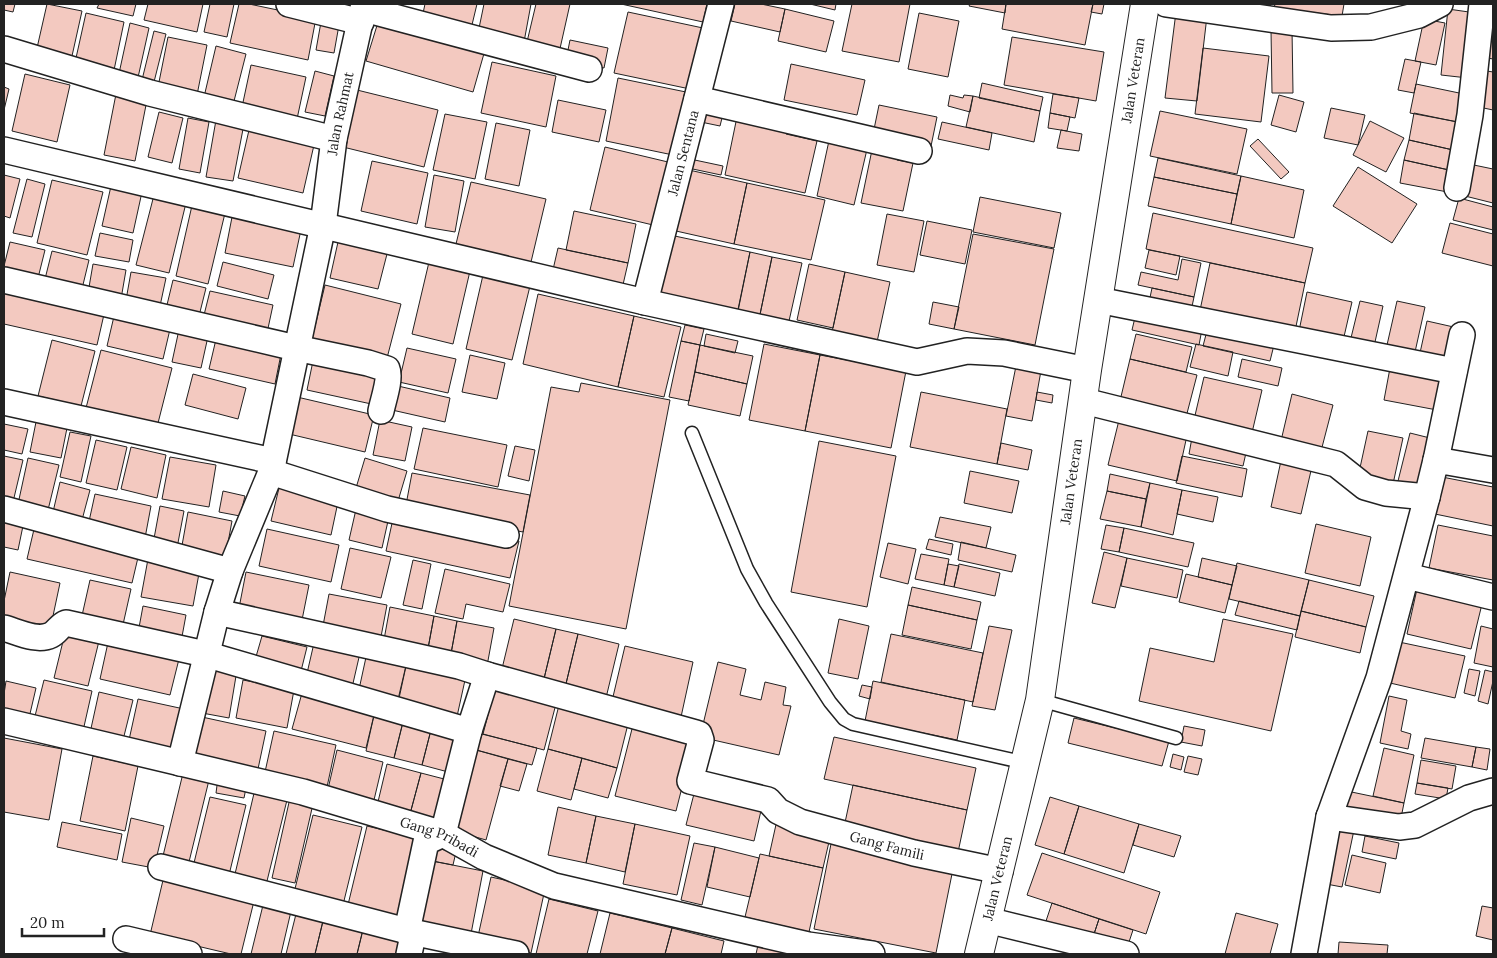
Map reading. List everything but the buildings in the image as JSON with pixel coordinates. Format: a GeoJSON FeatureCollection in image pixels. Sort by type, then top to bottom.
{"type":"FeatureCollection","features":[{"type":"Feature","properties":{"kind":"main road","name":"Jalan Veteran"},"geometry":{"type":"LineString","coordinates":[[979,954],[1040,700],[1087,370],[1145,4]]}},
{"type":"Feature","properties":{"kind":"street"},"geometry":{"type":"LineString","coordinates":[[290,4],[363,11],[589,69]]}},
{"type":"Feature","properties":{"kind":"street","name":"Jalan Sentana"},"geometry":{"type":"LineString","coordinates":[[645,302],[720,4]]}},
{"type":"Feature","properties":{"kind":"street"},"geometry":{"type":"LineString","coordinates":[[1166,4],[1331,28],[1371,27],[1419,15],[1440,4]]}},
{"type":"Feature","properties":{"kind":"street"},"geometry":{"type":"LineString","coordinates":[[1457,188],[1470,115],[1482,4]]}},
{"type":"Feature","properties":{"kind":"street","name":"Jalan Rahmat"},"geometry":{"type":"LineString","coordinates":[[180,763],[217,612],[230,571],[272,467],[323,225],[334,139],[363,11]]}},
{"type":"Feature","properties":{"kind":"street"},"geometry":{"type":"LineString","coordinates":[[4,49],[150,93],[334,139]]}},
{"type":"Feature","properties":{"kind":"street"},"geometry":{"type":"LineString","coordinates":[[697,99],[918,151]]}},
{"type":"Feature","properties":{"kind":"street"},"geometry":{"type":"LineString","coordinates":[[4,150],[645,302],[917,362],[967,350],[1004,353],[1087,370]]}},
{"type":"Feature","properties":{"kind":"street"},"geometry":{"type":"LineString","coordinates":[[4,280],[368,363],[387,369],[389,373],[381,411]]}},
{"type":"Feature","properties":{"kind":"street"},"geometry":{"type":"LineString","coordinates":[[1098,300],[1454,371]]}},
{"type":"Feature","properties":{"kind":"street"},"geometry":{"type":"LineString","coordinates":[[1304,954],[1329,816],[1379,678],[1436,460],[1462,335]]}},
{"type":"Feature","properties":{"kind":"street"},"geometry":{"type":"LineString","coordinates":[[1084,401],[1336,464],[1365,488],[1386,493],[1427,497]]}},
{"type":"Feature","properties":{"kind":"street"},"geometry":{"type":"LineString","coordinates":[[4,402],[272,467],[387,509],[506,534]]}},
{"type":"Feature","properties":{"kind":"street"},"geometry":{"type":"LineString","coordinates":[[1436,460],[1493,470]]}},
{"type":"Feature","properties":{"kind":"street"},"geometry":{"type":"LineString","coordinates":[[4,509],[230,571]]}},
{"type":"Feature","properties":{"kind":"street"},"geometry":{"type":"LineString","coordinates":[[1407,576],[1493,597]]}},
{"type":"Feature","properties":{"kind":"street"},"geometry":{"type":"LineString","coordinates":[[217,612],[421,656],[487,675],[469,731],[443,834],[426,842],[408,943]]}},
{"type":"Feature","properties":{"kind":"street"},"geometry":{"type":"LineString","coordinates":[[4,628],[34,637],[46,637],[56,632],[66,623],[206,654],[469,731]]}},
{"type":"Feature","properties":{"kind":"street","name":"Gang Famili"},"geometry":{"type":"LineString","coordinates":[[487,675],[699,734],[701,740],[690,781],[768,800],[778,811],[800,822],[914,853],[1000,871]]}},
{"type":"Feature","properties":{"kind":"street","name":"Gang Pribadi"},"geometry":{"type":"LineString","coordinates":[[4,721],[303,792],[443,834],[484,857],[554,886],[807,950],[872,954]]}},
{"type":"Feature","properties":{"kind":"street"},"geometry":{"type":"LineString","coordinates":[[1329,816],[1399,827],[1415,825],[1469,798],[1493,791]]}},
{"type":"Feature","properties":{"kind":"street"},"geometry":{"type":"LineString","coordinates":[[161,867],[408,943],[516,954]]}},
{"type":"Feature","properties":{"kind":"street"},"geometry":{"type":"LineString","coordinates":[[987,920],[1126,954]]}},
{"type":"Feature","properties":{"kind":"street"},"geometry":{"type":"LineString","coordinates":[[126,940],[185,954]]}},
{"type":"Feature","properties":{"kind":"lane"},"geometry":{"type":"LineString","coordinates":[[692,433],[747,569],[766,603],[836,711],[844,719],[853,724],[1026,763]]}},
{"type":"Feature","properties":{"kind":"lane"},"geometry":{"type":"LineString","coordinates":[[1040,700],[1176,738]]}}]}
